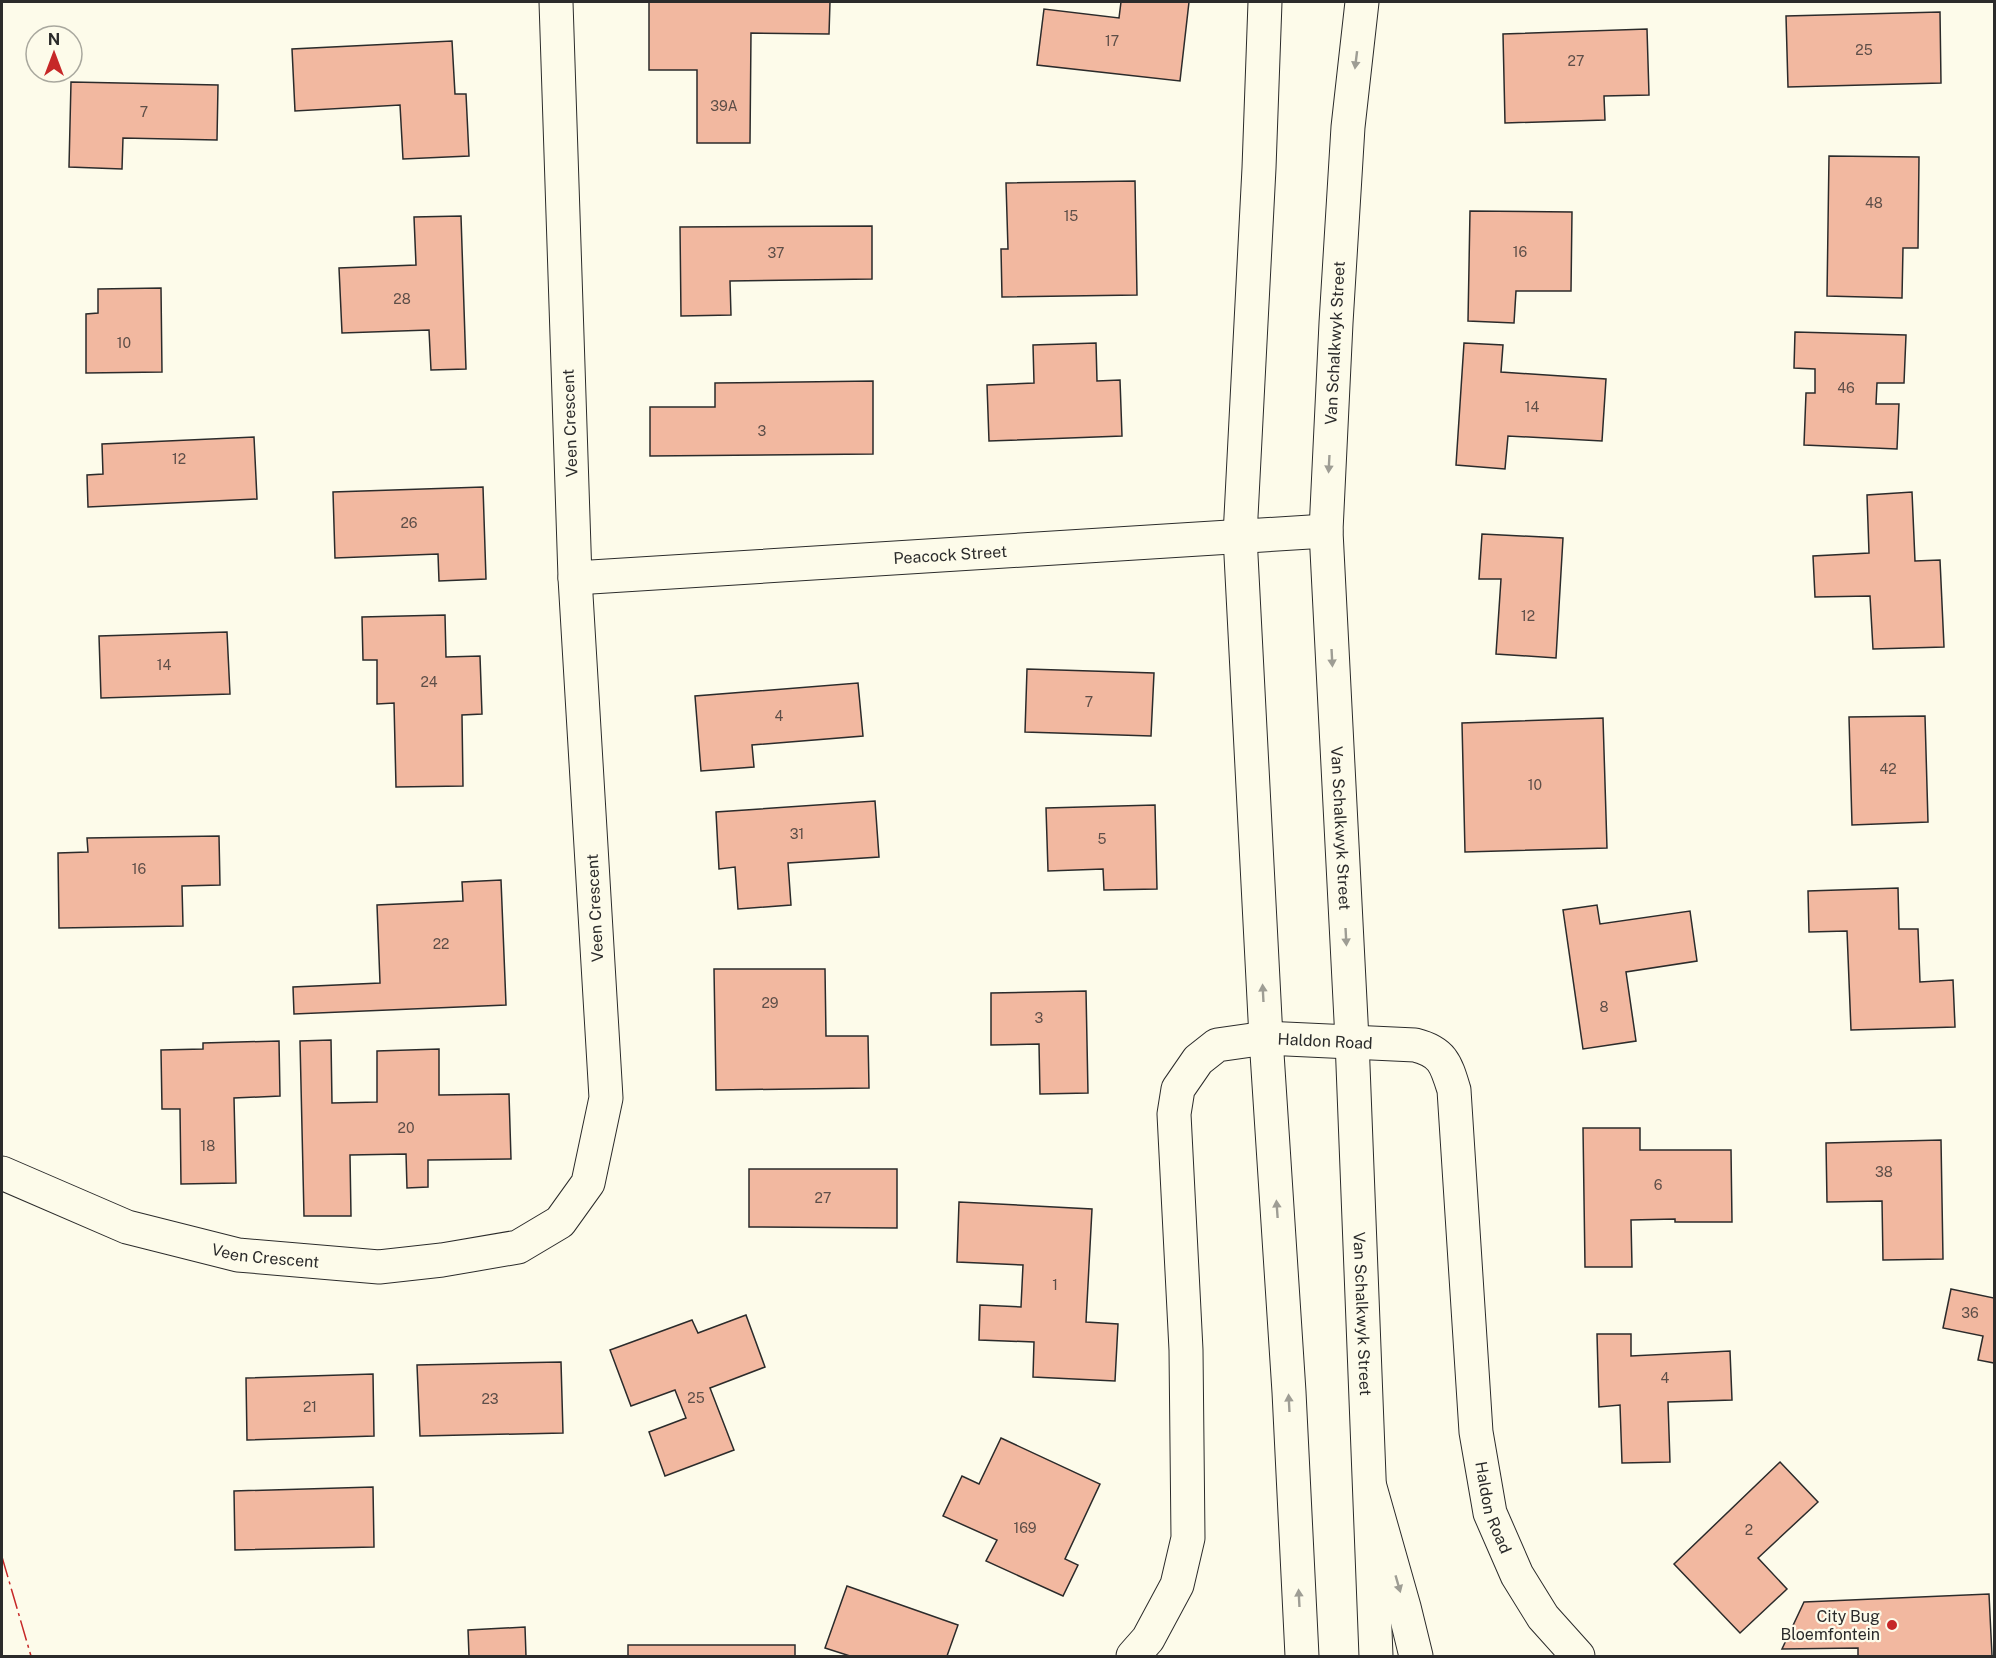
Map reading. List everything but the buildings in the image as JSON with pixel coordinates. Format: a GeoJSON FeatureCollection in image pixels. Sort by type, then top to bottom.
{"type":"FeatureCollection","features":[{"type":"Feature","properties":{"kind":"main road","name":"Veen Crescent"},"geometry":{"type":"LineString","coordinates":[[2,1173],[127,1227],[238,1255],[379,1267],[442,1260],[518,1247],[560,1222],[588,1183],[606,1098],[575,578],[556,2]]}},
{"type":"Feature","properties":{"kind":"main road"},"geometry":{"type":"LineString","coordinates":[[1265,2],[1240,536],[1302,1656]]}},
{"type":"Feature","properties":{"kind":"main road","name":"Van Schalkwyk Street"},"geometry":{"type":"LineString","coordinates":[[1362,2],[1348,128],[1326,531],[1352,1040],[1376,1656]]}},
{"type":"Feature","properties":{"kind":"main road","name":"Peacock Street"},"geometry":{"type":"LineString","coordinates":[[575,578],[1326,531]]}},
{"type":"Feature","properties":{"kind":"main road","name":"Haldon Road"},"geometry":{"type":"LineString","coordinates":[[1133,1656],[1148,1639],[1177,1585],[1188,1538],[1186,1350],[1174,1114],[1178,1089],[1198,1060],[1217,1045],[1266,1038],[1352,1040],[1415,1045],[1430,1049],[1445,1062],[1454,1090],[1476,1432],[1490,1513],[1522,1583],[1543,1617],[1578,1656]]}},
{"type":"Feature","properties":{"kind":"main road"},"geometry":{"type":"LineString","coordinates":[[1370,1487],[1416,1656]]}},
{"type":"Feature","properties":{"kind":"power"},"geometry":{"type":"LineString","coordinates":[[2,1557],[31,1656]]}},
{"type":"Feature","properties":{"kind":"place","name":"City Bug Bloemfontein"},"geometry":{"type":"Point","coordinates":[1892,1625]}}]}
